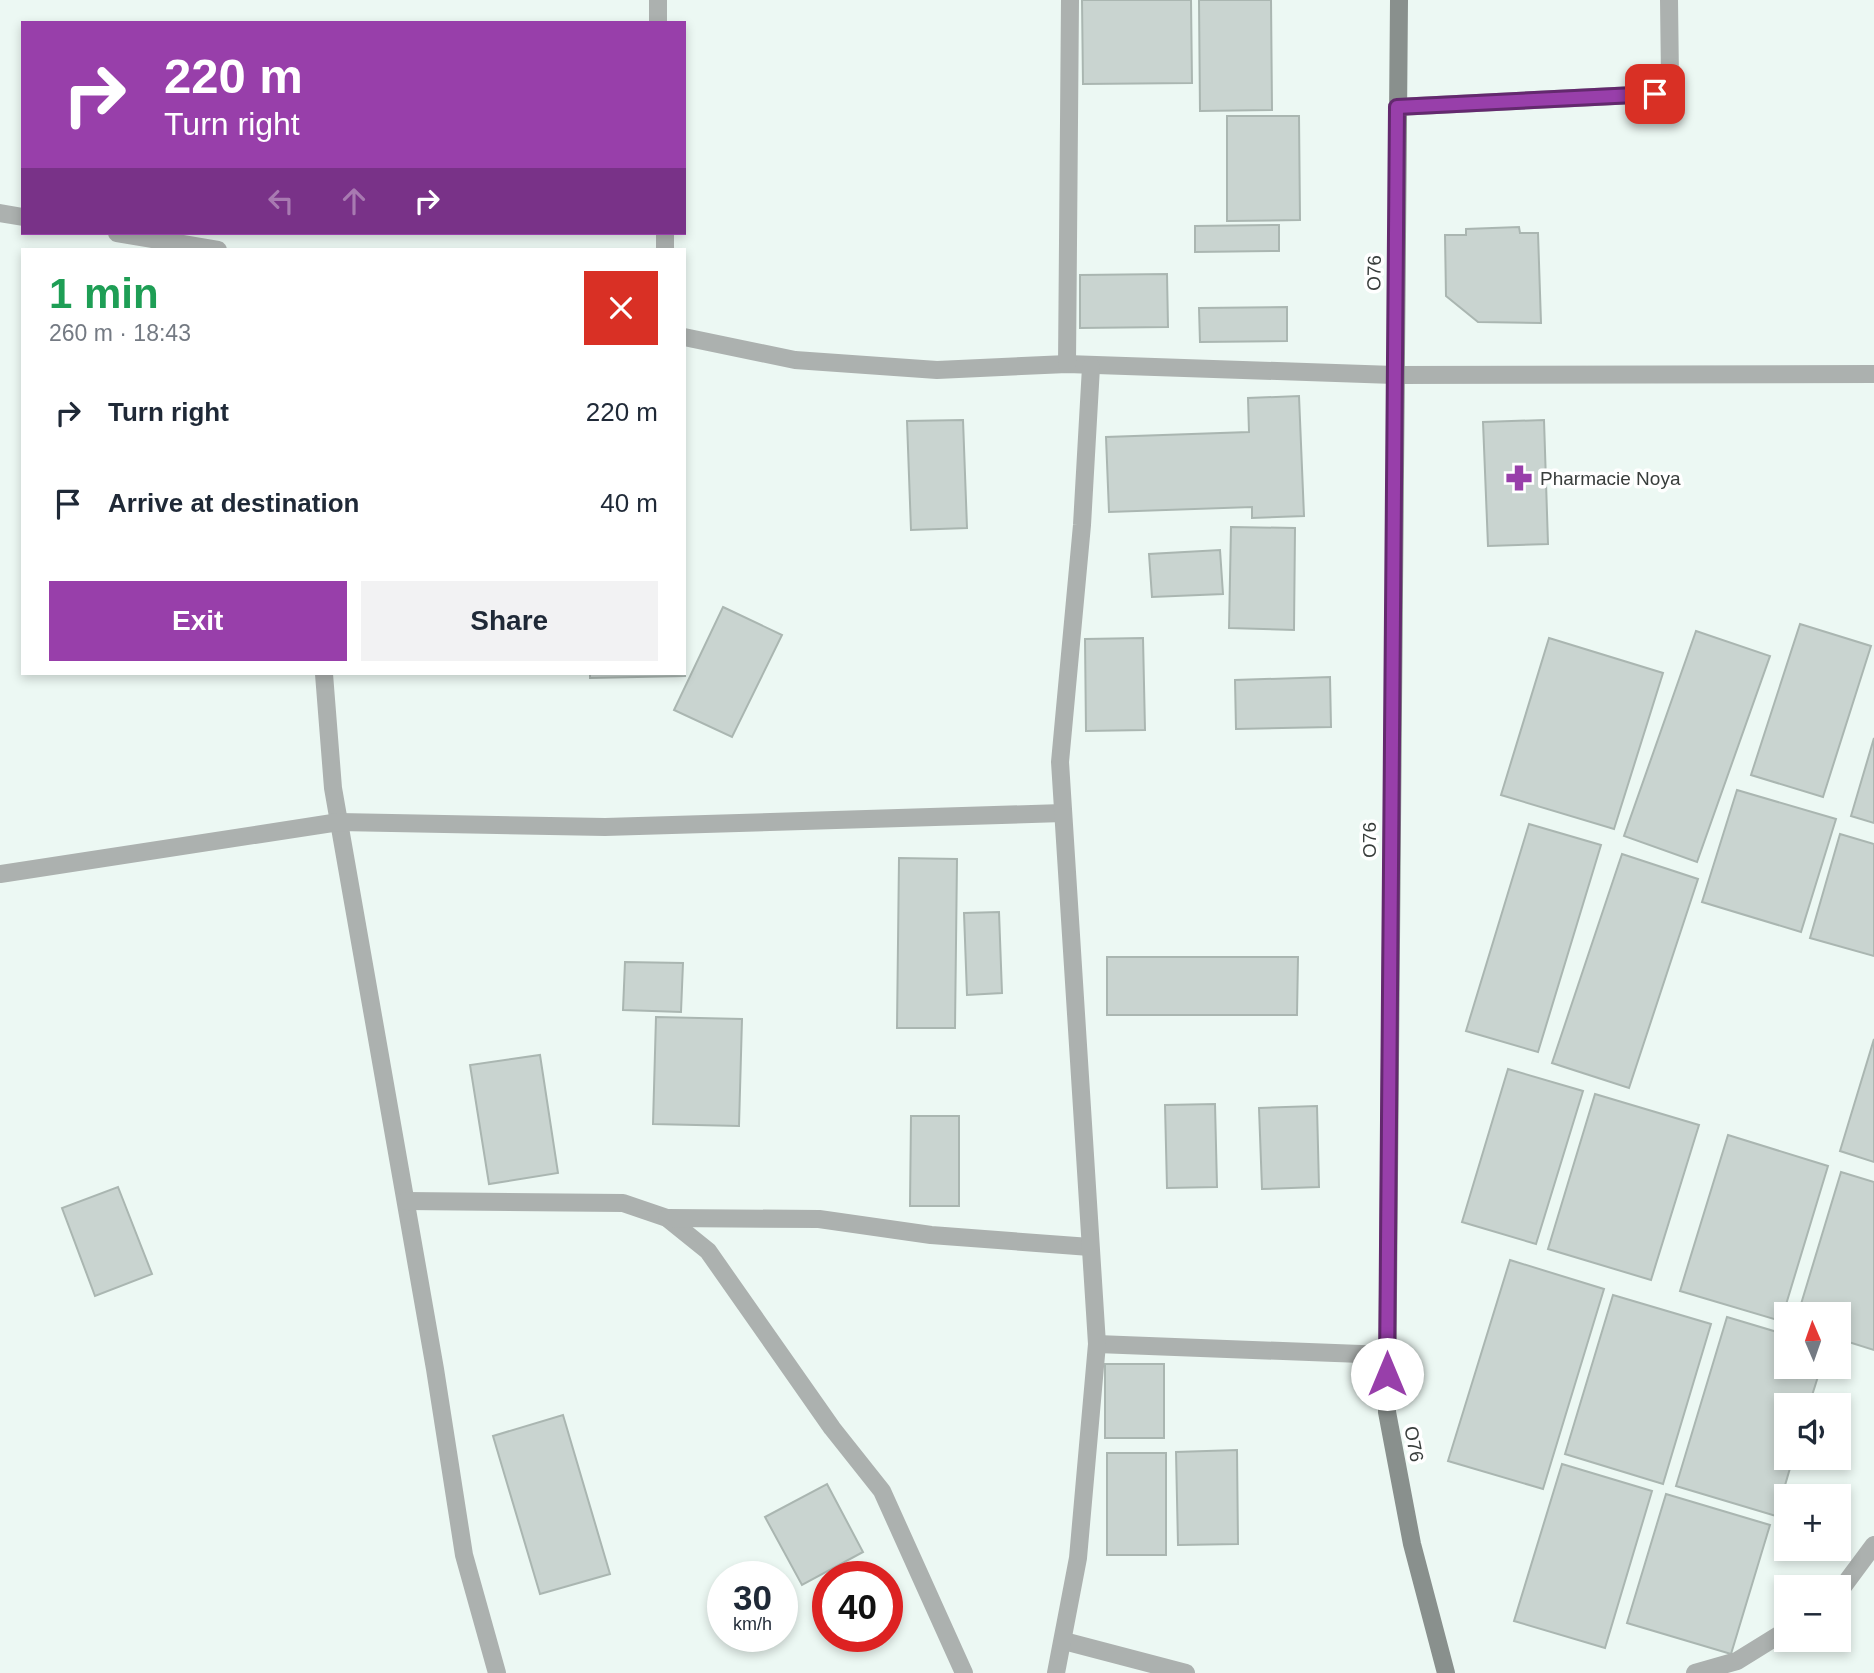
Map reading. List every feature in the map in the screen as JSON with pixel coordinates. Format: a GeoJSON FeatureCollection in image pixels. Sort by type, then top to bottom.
{"type":"FeatureCollection","features":[{"type":"Feature","properties":{"kind":"street"},"geometry":{"type":"LineString","coordinates":[[658,0],[659,21]]}},
{"type":"Feature","properties":{"kind":"street"},"geometry":{"type":"LineString","coordinates":[[1068,364],[1070,0]]}},
{"type":"Feature","properties":{"kind":"street","name":"O76"},"geometry":{"type":"LineString","coordinates":[[1399,0],[1387,1412],[1412,1544],[1446,1673]]}},
{"type":"Feature","properties":{"kind":"street"},"geometry":{"type":"LineString","coordinates":[[1397,107],[1655,94],[1670,78],[1669,0]]}},
{"type":"Feature","properties":{"kind":"street"},"geometry":{"type":"LineString","coordinates":[[0,213],[21,216]]}},
{"type":"Feature","properties":{"kind":"street"},"geometry":{"type":"LineString","coordinates":[[129,235],[206,248]]}},
{"type":"Feature","properties":{"kind":"street"},"geometry":{"type":"LineString","coordinates":[[686,337],[795,360],[870,367],[937,369],[1068,364],[1091,367],[1394,374],[1874,374]]}},
{"type":"Feature","properties":{"kind":"street"},"geometry":{"type":"LineString","coordinates":[[1056,1673],[1078,1558],[1097,1344],[1060,762],[1082,526],[1091,367]]}},
{"type":"Feature","properties":{"kind":"street"},"geometry":{"type":"LineString","coordinates":[[324,675],[339,822],[406,1201],[464,1555],[497,1673]]}},
{"type":"Feature","properties":{"kind":"street"},"geometry":{"type":"LineString","coordinates":[[0,874],[339,822],[605,827],[1063,813]]}},
{"type":"Feature","properties":{"kind":"street"},"geometry":{"type":"LineString","coordinates":[[406,1201],[624,1203],[667,1218],[819,1219],[931,1235],[1090,1247]]}},
{"type":"Feature","properties":{"kind":"street"},"geometry":{"type":"LineString","coordinates":[[667,1218],[708,1251],[832,1428],[882,1492],[964,1673]]}},
{"type":"Feature","properties":{"kind":"street"},"geometry":{"type":"LineString","coordinates":[[1097,1344],[1387,1355]]}},
{"type":"Feature","properties":{"kind":"street"},"geometry":{"type":"LineString","coordinates":[[1851,1576],[1874,1545]]}},
{"type":"Feature","properties":{"kind":"street"},"geometry":{"type":"LineString","coordinates":[[1695,1673],[1737,1661],[1774,1638]]}},
{"type":"Feature","properties":{"kind":"street"},"geometry":{"type":"LineString","coordinates":[[1064,1641],[1186,1673]]}},
{"type":"Feature","properties":{"kind":"building"},"geometry":{"type":"Polygon","coordinates":[[[1082,0],[1191,0],[1192,83],[1083,84],[1082,0]]]}},
{"type":"Feature","properties":{"kind":"building"},"geometry":{"type":"Polygon","coordinates":[[[1199,0],[1271,0],[1272,110],[1200,111],[1199,0]]]}},
{"type":"Feature","properties":{"kind":"building"},"geometry":{"type":"Polygon","coordinates":[[[1227,116],[1299,116],[1300,220],[1227,221],[1227,116]]]}},
{"type":"Feature","properties":{"kind":"building"},"geometry":{"type":"Polygon","coordinates":[[[1279,225],[1279,251],[1195,252],[1195,226],[1279,225]]]}},
{"type":"Feature","properties":{"kind":"building"},"geometry":{"type":"Polygon","coordinates":[[[1519,227],[1520,233],[1538,233],[1541,323],[1478,322],[1446,296],[1445,235],[1466,235],[1466,229],[1519,227]]]}},
{"type":"Feature","properties":{"kind":"building"},"geometry":{"type":"Polygon","coordinates":[[[1167,274],[1168,327],[1080,328],[1080,275],[1167,274]]]}},
{"type":"Feature","properties":{"kind":"building"},"geometry":{"type":"Polygon","coordinates":[[[1287,307],[1287,341],[1200,342],[1199,308],[1287,307]]]}},
{"type":"Feature","properties":{"kind":"building"},"geometry":{"type":"Polygon","coordinates":[[[1299,396],[1304,516],[1252,518],[1252,507],[1109,512],[1106,437],[1249,432],[1248,398],[1299,396]]]}},
{"type":"Feature","properties":{"kind":"building"},"geometry":{"type":"Polygon","coordinates":[[[963,420],[967,528],[911,530],[907,421],[963,420]]]}},
{"type":"Feature","properties":{"kind":"building"},"geometry":{"type":"Polygon","coordinates":[[[1544,420],[1548,544],[1488,546],[1483,422],[1544,420]]]}},
{"type":"Feature","properties":{"kind":"building"},"geometry":{"type":"Polygon","coordinates":[[[1231,527],[1295,528],[1294,630],[1229,628],[1231,527]]]}},
{"type":"Feature","properties":{"kind":"building"},"geometry":{"type":"Polygon","coordinates":[[[1220,550],[1223,594],[1152,597],[1149,554],[1220,550]]]}},
{"type":"Feature","properties":{"kind":"building"},"geometry":{"type":"Polygon","coordinates":[[[723,607],[782,635],[732,737],[674,710],[723,607]]]}},
{"type":"Feature","properties":{"kind":"building"},"geometry":{"type":"Polygon","coordinates":[[[1800,624],[1871,646],[1823,797],[1751,775],[1800,624]]]}},
{"type":"Feature","properties":{"kind":"building"},"geometry":{"type":"Polygon","coordinates":[[[1696,631],[1770,656],[1697,862],[1624,836],[1696,631]]]}},
{"type":"Feature","properties":{"kind":"building"},"geometry":{"type":"Polygon","coordinates":[[[1143,638],[1145,730],[1086,731],[1085,639],[1143,638]]]}},
{"type":"Feature","properties":{"kind":"building"},"geometry":{"type":"Polygon","coordinates":[[[1549,638],[1663,673],[1614,829],[1501,795],[1549,638]]]}},
{"type":"Feature","properties":{"kind":"building"},"geometry":{"type":"Polygon","coordinates":[[[590,675],[685,675],[685,676],[590,678],[590,675]]]}},
{"type":"Feature","properties":{"kind":"building"},"geometry":{"type":"Polygon","coordinates":[[[1330,677],[1331,727],[1236,729],[1235,680],[1330,677]]]}},
{"type":"Feature","properties":{"kind":"building"},"geometry":{"type":"Polygon","coordinates":[[[1874,738],[1874,823],[1851,816],[1874,738]]]}},
{"type":"Feature","properties":{"kind":"building"},"geometry":{"type":"Polygon","coordinates":[[[1737,790],[1836,819],[1801,932],[1702,902],[1737,790]]]}},
{"type":"Feature","properties":{"kind":"building"},"geometry":{"type":"Polygon","coordinates":[[[1529,824],[1601,845],[1538,1052],[1466,1031],[1529,824]]]}},
{"type":"Feature","properties":{"kind":"building"},"geometry":{"type":"Polygon","coordinates":[[[1840,834],[1874,844],[1874,956],[1810,938],[1840,834]]]}},
{"type":"Feature","properties":{"kind":"building"},"geometry":{"type":"Polygon","coordinates":[[[1622,854],[1698,879],[1629,1088],[1552,1063],[1622,854]]]}},
{"type":"Feature","properties":{"kind":"building"},"geometry":{"type":"Polygon","coordinates":[[[899,858],[957,859],[955,1028],[897,1028],[899,858]]]}},
{"type":"Feature","properties":{"kind":"building"},"geometry":{"type":"Polygon","coordinates":[[[999,912],[1002,993],[967,995],[964,913],[999,912]]]}},
{"type":"Feature","properties":{"kind":"building"},"geometry":{"type":"Polygon","coordinates":[[[1107,957],[1298,957],[1297,1015],[1107,1015],[1107,957]]]}},
{"type":"Feature","properties":{"kind":"building"},"geometry":{"type":"Polygon","coordinates":[[[625,962],[683,963],[681,1012],[623,1010],[625,962]]]}},
{"type":"Feature","properties":{"kind":"building"},"geometry":{"type":"Polygon","coordinates":[[[656,1017],[742,1019],[739,1126],[653,1124],[656,1017]]]}},
{"type":"Feature","properties":{"kind":"building"},"geometry":{"type":"Polygon","coordinates":[[[1874,1039],[1874,1162],[1840,1151],[1874,1039]]]}},
{"type":"Feature","properties":{"kind":"building"},"geometry":{"type":"Polygon","coordinates":[[[540,1055],[558,1173],[489,1184],[470,1065],[540,1055]]]}},
{"type":"Feature","properties":{"kind":"building"},"geometry":{"type":"Polygon","coordinates":[[[1508,1069],[1583,1091],[1536,1244],[1462,1222],[1508,1069]]]}},
{"type":"Feature","properties":{"kind":"building"},"geometry":{"type":"Polygon","coordinates":[[[1595,1094],[1699,1125],[1651,1280],[1548,1249],[1595,1094]]]}},
{"type":"Feature","properties":{"kind":"building"},"geometry":{"type":"Polygon","coordinates":[[[1215,1104],[1217,1187],[1167,1188],[1165,1105],[1215,1104]]]}},
{"type":"Feature","properties":{"kind":"building"},"geometry":{"type":"Polygon","coordinates":[[[1317,1106],[1319,1187],[1262,1189],[1259,1108],[1317,1106]]]}},
{"type":"Feature","properties":{"kind":"building"},"geometry":{"type":"Polygon","coordinates":[[[911,1116],[959,1116],[959,1206],[910,1206],[911,1116]]]}},
{"type":"Feature","properties":{"kind":"building"},"geometry":{"type":"Polygon","coordinates":[[[1728,1135],[1828,1166],[1787,1302],[1774,1302],[1774,1319],[1680,1291],[1728,1135]]]}},
{"type":"Feature","properties":{"kind":"building"},"geometry":{"type":"Polygon","coordinates":[[[1841,1172],[1874,1182],[1874,1350],[1852,1343],[1852,1302],[1802,1302],[1841,1172]]]}},
{"type":"Feature","properties":{"kind":"building"},"geometry":{"type":"Polygon","coordinates":[[[118,1187],[152,1274],[95,1296],[62,1208],[118,1187]]]}},
{"type":"Feature","properties":{"kind":"building"},"geometry":{"type":"Polygon","coordinates":[[[1510,1260],[1604,1289],[1543,1489],[1448,1461],[1510,1260]]]}},
{"type":"Feature","properties":{"kind":"building"},"geometry":{"type":"Polygon","coordinates":[[[1613,1295],[1711,1324],[1663,1484],[1565,1454],[1613,1295]]]}},
{"type":"Feature","properties":{"kind":"building"},"geometry":{"type":"Polygon","coordinates":[[[1727,1317],[1774,1331],[1774,1379],[1817,1379],[1813,1393],[1774,1393],[1774,1470],[1789,1470],[1785,1484],[1774,1484],[1774,1515],[1676,1486],[1727,1317]]]}},
{"type":"Feature","properties":{"kind":"building"},"geometry":{"type":"Polygon","coordinates":[[[1105,1364],[1164,1364],[1164,1438],[1105,1438],[1105,1364]]]}},
{"type":"Feature","properties":{"kind":"building"},"geometry":{"type":"Polygon","coordinates":[[[563,1415],[610,1574],[540,1594],[493,1436],[563,1415]]]}},
{"type":"Feature","properties":{"kind":"building"},"geometry":{"type":"Polygon","coordinates":[[[1237,1450],[1238,1544],[1178,1545],[1176,1452],[1237,1450]]]}},
{"type":"Feature","properties":{"kind":"building"},"geometry":{"type":"Polygon","coordinates":[[[1107,1453],[1166,1453],[1166,1555],[1107,1555],[1107,1453]]]}},
{"type":"Feature","properties":{"kind":"building"},"geometry":{"type":"Polygon","coordinates":[[[1562,1464],[1652,1491],[1605,1648],[1514,1621],[1562,1464]]]}},
{"type":"Feature","properties":{"kind":"building"},"geometry":{"type":"Polygon","coordinates":[[[827,1484],[863,1552],[846,1561],[812,1561],[812,1580],[802,1585],[798,1578],[798,1561],[789,1561],[765,1517],[827,1484]]]}},
{"type":"Feature","properties":{"kind":"building"},"geometry":{"type":"Polygon","coordinates":[[[1666,1494],[1770,1525],[1731,1654],[1627,1623],[1666,1494]]]}},
{"type":"Feature","properties":{"kind":"place","name":"Pharmacie Noya"},"geometry":{"type":"Point","coordinates":[1519,478]}},
{"type":"Feature","properties":{"kind":"route"},"geometry":{"type":"LineString","coordinates":[[1387,1374],[1397,107],[1655,94]]}}]}
